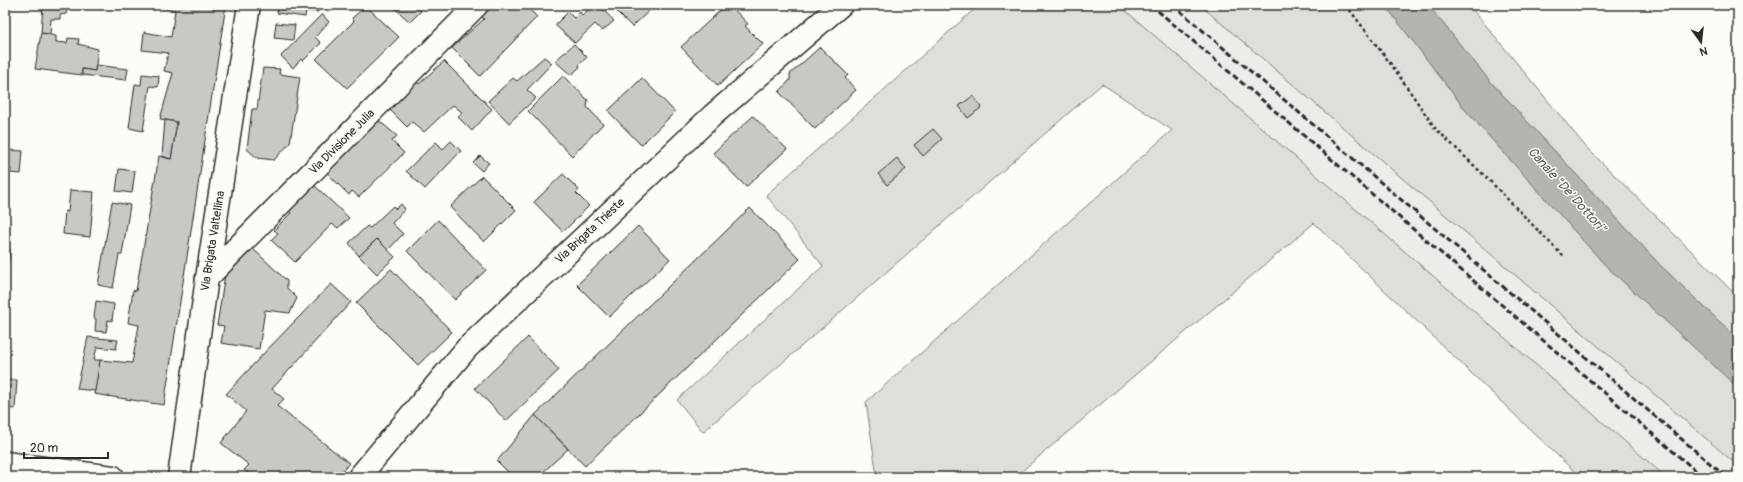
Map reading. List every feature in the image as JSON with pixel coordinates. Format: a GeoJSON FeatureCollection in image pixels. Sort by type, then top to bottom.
{"type":"FeatureCollection","features":[{"type":"Feature","properties":{"kind":"street","name":"Via Brigata Valtellina"},"geometry":{"type":"LineString","coordinates":[[179,477],[207,278],[249,5]]}},
{"type":"Feature","properties":{"kind":"street","name":"Via Divisione Julia"},"geometry":{"type":"LineString","coordinates":[[207,278],[477,5]]}},
{"type":"Feature","properties":{"kind":"street","name":"Via Brigata Trieste"},"geometry":{"type":"LineString","coordinates":[[359,477],[467,348],[713,114],[841,5]]}},
{"type":"Feature","properties":{"kind":"street"},"geometry":{"type":"LineString","coordinates":[[5,463],[113,477]]}},
{"type":"Feature","properties":{"kind":"path"},"geometry":{"type":"LineString","coordinates":[[1346,5],[1393,67],[1435,128],[1486,177],[1564,257]]}},
{"type":"Feature","properties":{"kind":"shaded area"},"geometry":{"type":"Polygon","coordinates":[[[979,5],[1119,5],[1666,477],[1580,477],[1314,223],[1015,477],[882,477],[876,470],[866,402],[1172,130],[1102,84],[703,432],[677,400],[823,266],[766,195],[979,5]]]}},
{"type":"Feature","properties":{"kind":"shaded area"},"geometry":{"type":"Polygon","coordinates":[[[1119,5],[1200,5],[1738,466],[1738,477],[1666,477],[1119,5]]]}},
{"type":"Feature","properties":{"kind":"shaded area"},"geometry":{"type":"Polygon","coordinates":[[[1200,5],[1385,5],[1467,112],[1606,266],[1738,388],[1738,466],[1200,5]]]}},
{"type":"Feature","properties":{"kind":"shaded area"},"geometry":{"type":"Polygon","coordinates":[[[1428,5],[1469,5],[1586,147],[1738,297],[1738,339],[1660,265],[1489,80],[1428,5]]]}},
{"type":"Feature","properties":{"kind":"water","name":"Canale \"De' Dottori\""},"geometry":{"type":"Polygon","coordinates":[[[1385,5],[1428,5],[1489,80],[1660,265],[1738,339],[1738,388],[1606,266],[1467,112],[1385,5]]]}},
{"type":"Feature","properties":{"kind":"building"},"geometry":{"type":"Polygon","coordinates":[[[43,5],[68,5],[66,14],[60,15],[60,19],[51,19],[50,34],[41,33],[43,5]]]}},
{"type":"Feature","properties":{"kind":"building"},"geometry":{"type":"Polygon","coordinates":[[[162,5],[226,5],[164,405],[94,394],[100,360],[132,363],[139,325],[128,323],[133,290],[136,291],[159,156],[171,159],[177,122],[160,119],[173,73],[164,71],[168,53],[142,50],[144,32],[171,37],[175,10],[162,8],[162,5]]]}},
{"type":"Feature","properties":{"kind":"building"},"geometry":{"type":"Polygon","coordinates":[[[278,5],[319,5],[318,12],[306,11],[305,17],[277,13],[278,5]]]}},
{"type":"Feature","properties":{"kind":"building"},"geometry":{"type":"Polygon","coordinates":[[[391,5],[423,5],[419,9],[421,11],[410,22],[391,5]]]}},
{"type":"Feature","properties":{"kind":"building"},"geometry":{"type":"Polygon","coordinates":[[[488,5],[525,5],[537,17],[480,76],[452,48],[484,19],[479,14],[488,5]]]}},
{"type":"Feature","properties":{"kind":"building"},"geometry":{"type":"Polygon","coordinates":[[[594,5],[599,5],[614,21],[602,31],[595,24],[575,43],[555,25],[568,12],[574,18],[580,12],[582,15],[594,5]]]}},
{"type":"Feature","properties":{"kind":"building"},"geometry":{"type":"Polygon","coordinates":[[[614,5],[654,6],[632,27],[612,7],[614,5]]]}},
{"type":"Feature","properties":{"kind":"building"},"geometry":{"type":"Polygon","coordinates":[[[726,5],[730,5],[748,24],[745,26],[763,44],[718,86],[681,47],[726,5]]]}},
{"type":"Feature","properties":{"kind":"building"},"geometry":{"type":"Polygon","coordinates":[[[366,6],[399,37],[347,88],[316,59],[354,21],[352,18],[366,6]]]}},
{"type":"Feature","properties":{"kind":"building"},"geometry":{"type":"Polygon","coordinates":[[[322,14],[329,22],[315,37],[321,43],[303,61],[301,59],[293,68],[281,56],[322,14]]]}},
{"type":"Feature","properties":{"kind":"building"},"geometry":{"type":"Polygon","coordinates":[[[276,23],[295,25],[293,40],[274,38],[276,23]]]}},
{"type":"Feature","properties":{"kind":"building"},"geometry":{"type":"Polygon","coordinates":[[[41,33],[56,36],[56,42],[67,43],[68,38],[79,39],[78,44],[98,49],[95,71],[82,69],[82,75],[35,69],[41,33]]]}},
{"type":"Feature","properties":{"kind":"building"},"geometry":{"type":"Polygon","coordinates":[[[574,44],[587,57],[579,65],[580,67],[571,75],[555,61],[574,44]]]}},
{"type":"Feature","properties":{"kind":"building"},"geometry":{"type":"Polygon","coordinates":[[[820,47],[848,75],[845,78],[856,90],[815,129],[779,92],[790,80],[790,74],[820,47]]]}},
{"type":"Feature","properties":{"kind":"building"},"geometry":{"type":"Polygon","coordinates":[[[544,57],[552,63],[527,90],[536,98],[509,123],[488,101],[513,78],[517,81],[544,57]]]}},
{"type":"Feature","properties":{"kind":"building"},"geometry":{"type":"Polygon","coordinates":[[[444,61],[492,109],[472,131],[458,117],[462,112],[453,105],[424,132],[412,122],[407,127],[386,106],[413,79],[419,84],[444,61]]]}},
{"type":"Feature","properties":{"kind":"building"},"geometry":{"type":"Polygon","coordinates":[[[96,65],[128,69],[126,80],[82,75],[82,69],[95,71],[96,65]]]}},
{"type":"Feature","properties":{"kind":"building"},"geometry":{"type":"Polygon","coordinates":[[[263,68],[280,69],[279,74],[300,77],[290,143],[274,160],[257,158],[247,149],[252,109],[257,109],[263,68]]]}},
{"type":"Feature","properties":{"kind":"building"},"geometry":{"type":"Polygon","coordinates":[[[142,74],[159,76],[158,87],[150,86],[143,131],[129,128],[135,84],[141,85],[142,74]]]}},
{"type":"Feature","properties":{"kind":"building"},"geometry":{"type":"Polygon","coordinates":[[[563,76],[588,100],[587,107],[603,124],[572,156],[528,111],[563,76]]]}},
{"type":"Feature","properties":{"kind":"building"},"geometry":{"type":"Polygon","coordinates":[[[642,78],[675,112],[641,145],[608,111],[642,78]]]}},
{"type":"Feature","properties":{"kind":"building"},"geometry":{"type":"Polygon","coordinates":[[[973,96],[982,107],[968,118],[959,106],[973,96]]]}},
{"type":"Feature","properties":{"kind":"building"},"geometry":{"type":"Polygon","coordinates":[[[753,116],[787,149],[746,187],[713,153],[753,116]]]}},
{"type":"Feature","properties":{"kind":"building"},"geometry":{"type":"Polygon","coordinates":[[[377,119],[397,136],[392,141],[404,153],[359,197],[352,191],[349,195],[326,172],[377,119]]]}},
{"type":"Feature","properties":{"kind":"building"},"geometry":{"type":"Polygon","coordinates":[[[165,120],[177,122],[171,159],[162,156],[165,120]]]}},
{"type":"Feature","properties":{"kind":"building"},"geometry":{"type":"Polygon","coordinates":[[[933,129],[942,139],[923,156],[914,145],[933,129]]]}},
{"type":"Feature","properties":{"kind":"building"},"geometry":{"type":"Polygon","coordinates":[[[451,141],[461,151],[425,189],[406,171],[436,142],[443,149],[451,141]]]}},
{"type":"Feature","properties":{"kind":"building"},"geometry":{"type":"Polygon","coordinates":[[[5,150],[23,151],[21,174],[10,173],[11,169],[5,168],[5,150]]]}},
{"type":"Feature","properties":{"kind":"building"},"geometry":{"type":"Polygon","coordinates":[[[480,156],[489,163],[482,171],[473,163],[480,156]]]}},
{"type":"Feature","properties":{"kind":"building"},"geometry":{"type":"Polygon","coordinates":[[[897,158],[906,169],[887,185],[878,174],[897,158]]]}},
{"type":"Feature","properties":{"kind":"building"},"geometry":{"type":"Polygon","coordinates":[[[119,169],[135,171],[132,193],[116,191],[119,169]]]}},
{"type":"Feature","properties":{"kind":"building"},"geometry":{"type":"Polygon","coordinates":[[[563,174],[579,190],[576,193],[589,206],[563,232],[534,202],[563,174]]]}},
{"type":"Feature","properties":{"kind":"building"},"geometry":{"type":"Polygon","coordinates":[[[482,176],[516,210],[484,242],[450,207],[482,176]]]}},
{"type":"Feature","properties":{"kind":"building"},"geometry":{"type":"Polygon","coordinates":[[[312,183],[349,218],[338,228],[332,224],[295,262],[271,240],[278,233],[274,230],[291,213],[287,210],[312,183]]]}},
{"type":"Feature","properties":{"kind":"building"},"geometry":{"type":"Polygon","coordinates":[[[70,190],[94,192],[90,237],[63,234],[65,211],[68,212],[70,190]]]}},
{"type":"Feature","properties":{"kind":"building"},"geometry":{"type":"Polygon","coordinates":[[[112,202],[130,205],[122,255],[119,255],[113,288],[98,285],[112,202]]]}},
{"type":"Feature","properties":{"kind":"building"},"geometry":{"type":"Polygon","coordinates":[[[401,204],[405,209],[392,223],[403,234],[388,250],[377,239],[359,256],[349,243],[367,226],[370,228],[393,206],[396,209],[401,204]]]}},
{"type":"Feature","properties":{"kind":"building"},"geometry":{"type":"Polygon","coordinates":[[[750,208],[800,259],[585,466],[535,415],[750,208]]]}},
{"type":"Feature","properties":{"kind":"building"},"geometry":{"type":"Polygon","coordinates":[[[438,220],[486,270],[455,300],[407,251],[438,220]]]}},
{"type":"Feature","properties":{"kind":"building"},"geometry":{"type":"Polygon","coordinates":[[[638,226],[670,259],[609,317],[577,285],[638,226]]]}},
{"type":"Feature","properties":{"kind":"building"},"geometry":{"type":"Polygon","coordinates":[[[5,228],[9,229],[7,248],[10,249],[7,274],[5,274],[5,228]]]}},
{"type":"Feature","properties":{"kind":"building"},"geometry":{"type":"Polygon","coordinates":[[[377,239],[395,257],[377,274],[359,256],[377,239]]]}},
{"type":"Feature","properties":{"kind":"building"},"geometry":{"type":"Polygon","coordinates":[[[249,245],[287,281],[287,288],[297,298],[290,313],[265,310],[259,349],[221,343],[224,326],[217,325],[226,268],[249,245]]]}},
{"type":"Feature","properties":{"kind":"building"},"geometry":{"type":"Polygon","coordinates":[[[391,269],[452,332],[418,365],[356,303],[391,269]]]}},
{"type":"Feature","properties":{"kind":"building"},"geometry":{"type":"Polygon","coordinates":[[[331,284],[351,302],[272,389],[284,399],[277,406],[349,463],[338,477],[253,477],[244,470],[249,465],[221,443],[246,411],[226,394],[331,284]]]}},
{"type":"Feature","properties":{"kind":"building"},"geometry":{"type":"Polygon","coordinates":[[[96,301],[114,304],[112,321],[108,320],[106,332],[95,331],[96,319],[94,318],[96,301]]]}},
{"type":"Feature","properties":{"kind":"building"},"geometry":{"type":"Polygon","coordinates":[[[88,337],[118,340],[116,349],[97,347],[94,360],[100,360],[95,391],[77,389],[88,337]]]}},
{"type":"Feature","properties":{"kind":"building"},"geometry":{"type":"Polygon","coordinates":[[[528,337],[559,370],[506,421],[475,388],[528,337]]]}},
{"type":"Feature","properties":{"kind":"building"},"geometry":{"type":"Polygon","coordinates":[[[5,380],[17,380],[15,409],[5,408],[5,380]]]}},
{"type":"Feature","properties":{"kind":"building"},"geometry":{"type":"Polygon","coordinates":[[[535,415],[568,449],[538,477],[513,477],[497,461],[535,415]]]}},
{"type":"Feature","properties":{"kind":"railway"},"geometry":{"type":"LineString","coordinates":[[1151,5],[1703,477]]}},
{"type":"Feature","properties":{"kind":"railway"},"geometry":{"type":"LineString","coordinates":[[1173,5],[1726,477]]}}]}
